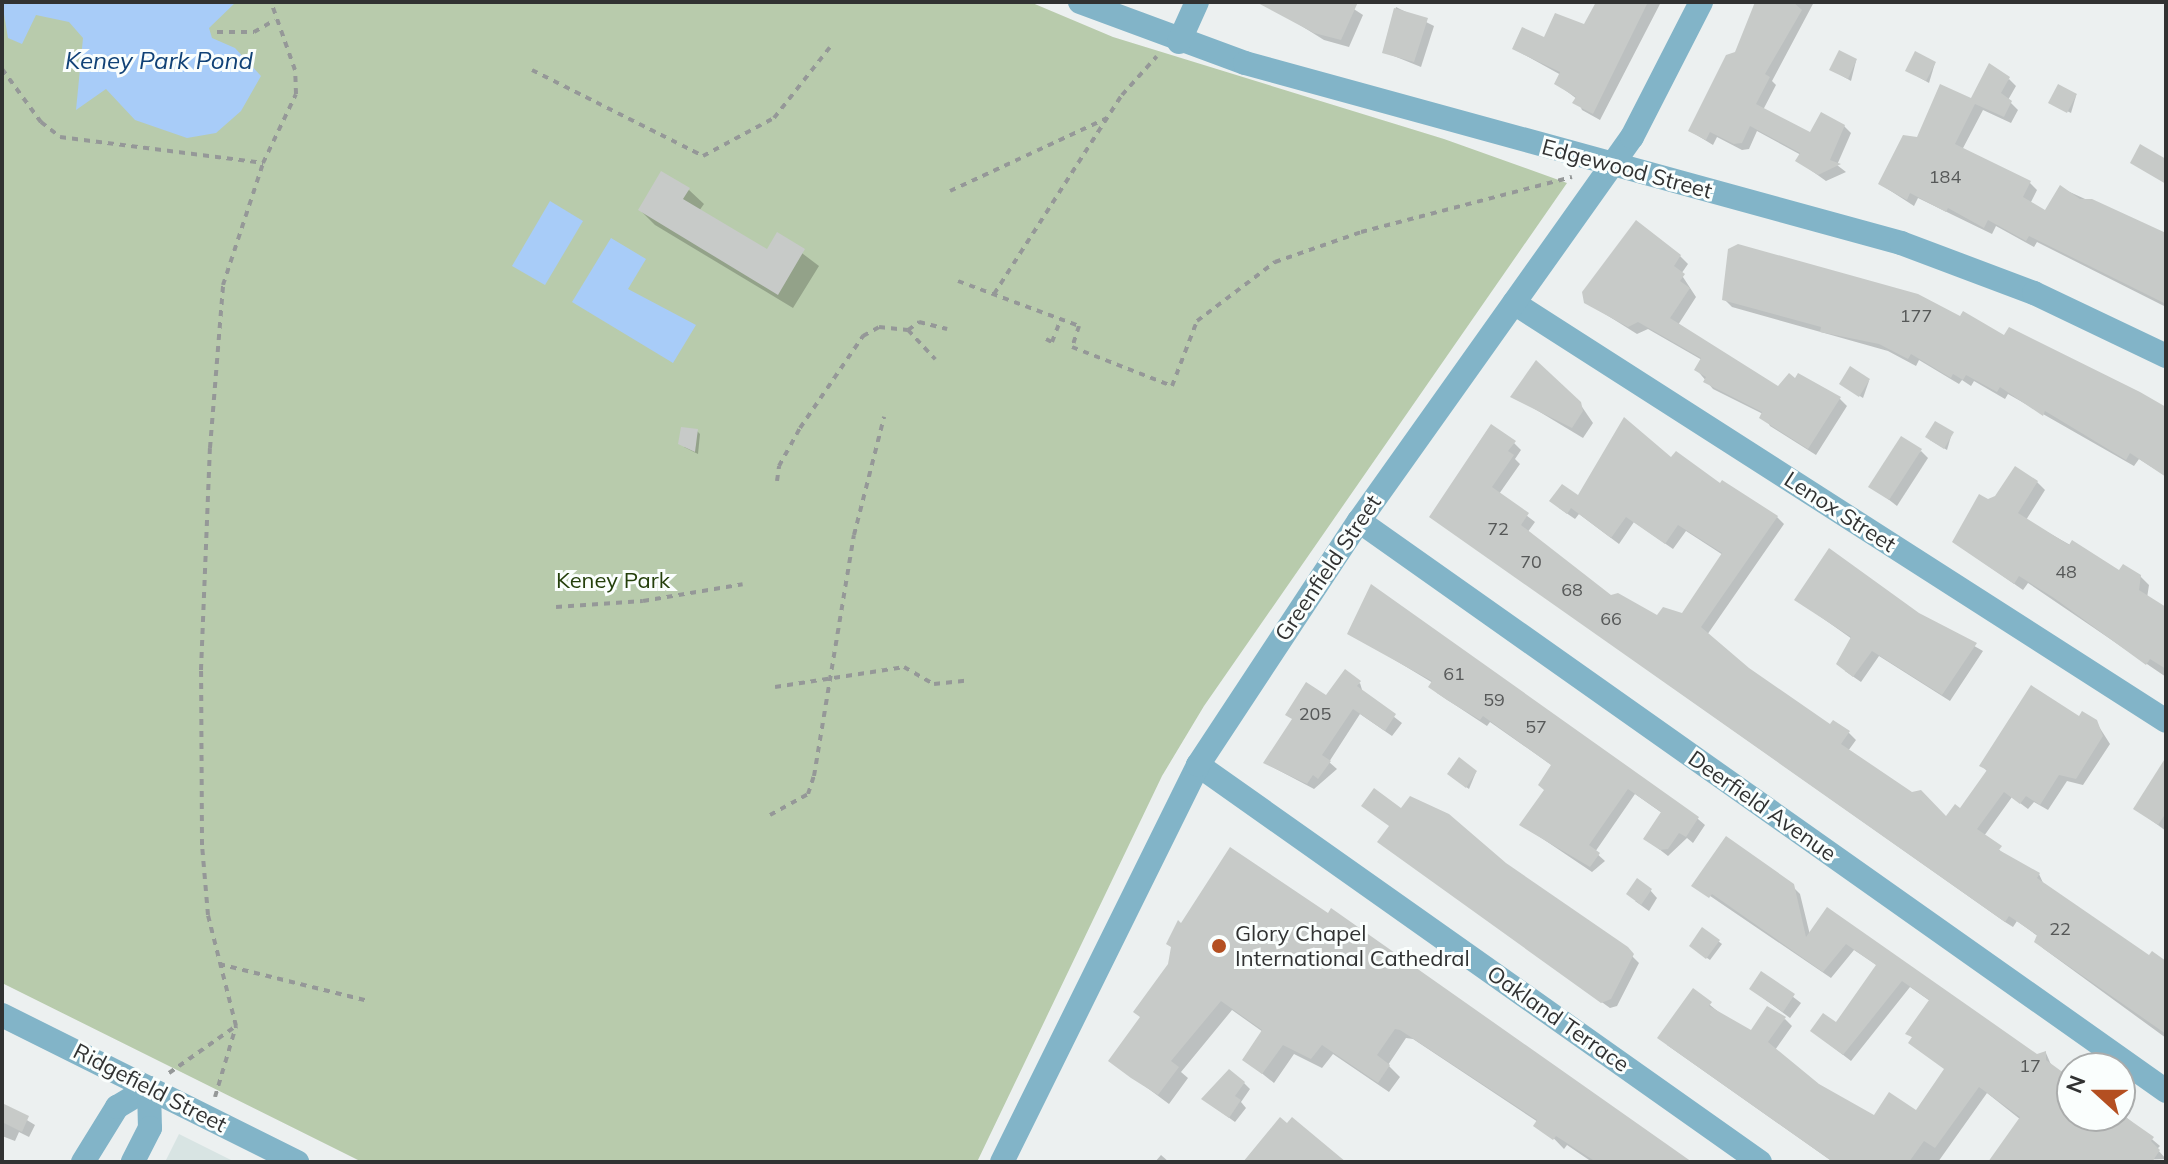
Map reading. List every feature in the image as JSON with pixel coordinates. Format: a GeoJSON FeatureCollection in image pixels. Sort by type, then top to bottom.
{"type":"FeatureCollection","features":[{"type":"Feature","properties":{"kind":"street","name":"Edgewood Street"},"geometry":{"type":"LineString","coordinates":[[1080,2],[1176,41],[1901,243],[2034,293],[2166,356]]}},
{"type":"Feature","properties":{"kind":"street"},"geometry":{"type":"LineString","coordinates":[[1176,41],[1197,2]]}},
{"type":"Feature","properties":{"kind":"street","name":"Greenfield Street"},"geometry":{"type":"LineString","coordinates":[[1002,1162],[1198,765],[1359,521],[1613,165],[1701,2]]}},
{"type":"Feature","properties":{"kind":"street","name":"Lenox Street"},"geometry":{"type":"LineString","coordinates":[[1514,303],[2166,721]]}},
{"type":"Feature","properties":{"kind":"street","name":"Deerfield Avenue"},"geometry":{"type":"LineString","coordinates":[[1359,521],[2166,1091]]}},
{"type":"Feature","properties":{"kind":"street","name":"Oakland Terrace"},"geometry":{"type":"LineString","coordinates":[[1198,765],[1760,1162]]}},
{"type":"Feature","properties":{"kind":"street","name":"Ridgefield Street"},"geometry":{"type":"LineString","coordinates":[[2,1015],[297,1162]]}},
{"type":"Feature","properties":{"kind":"street"},"geometry":{"type":"LineString","coordinates":[[83,1162],[117,1107],[149,1088],[150,1128],[133,1162]]}},
{"type":"Feature","properties":{"kind":"path"},"geometry":{"type":"LineString","coordinates":[[206,1117],[231,1056],[236,1026],[208,915],[199,772],[210,448],[223,285],[263,163],[296,94],[295,70],[271,2]]}},
{"type":"Feature","properties":{"kind":"path"},"geometry":{"type":"LineString","coordinates":[[217,32],[254,32],[275,20]]}},
{"type":"Feature","properties":{"kind":"path"},"geometry":{"type":"LineString","coordinates":[[994,294],[1109,118],[1176,41]]}},
{"type":"Feature","properties":{"kind":"path"},"geometry":{"type":"LineString","coordinates":[[532,70],[703,156],[774,118],[830,47]]}},
{"type":"Feature","properties":{"kind":"path"},"geometry":{"type":"LineString","coordinates":[[2,69],[41,122],[60,137],[75,142],[263,163]]}},
{"type":"Feature","properties":{"kind":"path"},"geometry":{"type":"LineString","coordinates":[[950,191],[1109,118]]}},
{"type":"Feature","properties":{"kind":"path"},"geometry":{"type":"LineString","coordinates":[[958,281],[1079,326],[1072,347],[1172,386],[1197,321],[1275,262],[1361,232],[1613,165]]}},
{"type":"Feature","properties":{"kind":"path"},"geometry":{"type":"LineString","coordinates":[[1046,339],[1052,342],[1061,319]]}},
{"type":"Feature","properties":{"kind":"path"},"geometry":{"type":"LineString","coordinates":[[908,330],[919,322],[947,329]]}},
{"type":"Feature","properties":{"kind":"path"},"geometry":{"type":"LineString","coordinates":[[777,481],[779,466],[847,354],[879,327],[908,330],[935,359]]}},
{"type":"Feature","properties":{"kind":"path"},"geometry":{"type":"LineString","coordinates":[[770,815],[808,794],[826,726],[854,535],[884,417]]}},
{"type":"Feature","properties":{"kind":"path"},"geometry":{"type":"LineString","coordinates":[[556,607],[643,601],[743,584]]}},
{"type":"Feature","properties":{"kind":"path"},"geometry":{"type":"LineString","coordinates":[[775,687],[904,667],[934,684],[970,680]]}},
{"type":"Feature","properties":{"kind":"path"},"geometry":{"type":"LineString","coordinates":[[219,964],[368,1001]]}},
{"type":"Feature","properties":{"kind":"path"},"geometry":{"type":"LineString","coordinates":[[149,1088],[236,1026]]}},
{"type":"Feature","properties":{"kind":"shaded area"},"geometry":{"type":"Polygon","coordinates":[[[179,1134],[235,1162],[165,1162],[179,1134]]]}},
{"type":"Feature","properties":{"kind":"green space","name":"Keney Park"},"geometry":{"type":"Polygon","coordinates":[[[2,2],[1030,2],[1113,37],[1444,139],[1567,183],[1204,706],[1162,776],[977,1162],[362,1162],[2,983],[2,2]]]}},
{"type":"Feature","properties":{"kind":"water","name":"Keney Park Pond"},"geometry":{"type":"Polygon","coordinates":[[[2,2],[236,2],[209,28],[212,38],[235,48],[261,76],[241,111],[216,133],[187,138],[135,120],[106,89],[76,110],[83,38],[69,22],[36,15],[22,44],[8,38],[2,2]]]}},
{"type":"Feature","properties":{"kind":"water"},"geometry":{"type":"Polygon","coordinates":[[[550,201],[583,221],[545,285],[512,266],[550,201]]]}},
{"type":"Feature","properties":{"kind":"water"},"geometry":{"type":"Polygon","coordinates":[[[611,238],[646,259],[628,289],[696,325],[673,363],[572,302],[611,238]]]}},
{"type":"Feature","properties":{"kind":"building"},"geometry":{"type":"Polygon","coordinates":[[[1256,2],[1358,2],[1341,40],[1314,33],[1256,2]]]}},
{"type":"Feature","properties":{"kind":"building"},"geometry":{"type":"Polygon","coordinates":[[[1596,2],[1648,2],[1593,114],[1572,103],[1576,97],[1554,84],[1560,72],[1512,49],[1522,27],[1544,37],[1555,13],[1584,24],[1596,2]]]}},
{"type":"Feature","properties":{"kind":"building"},"geometry":{"type":"Polygon","coordinates":[[[1755,2],[1793,2],[1802,10],[1765,74],[1770,77],[1756,104],[1810,132],[1821,112],[1845,125],[1830,160],[1841,164],[1818,175],[1795,161],[1800,153],[1750,126],[1742,143],[1734,144],[1710,132],[1706,140],[1688,131],[1726,55],[1735,52],[1755,2]]]}},
{"type":"Feature","properties":{"kind":"building"},"geometry":{"type":"Polygon","coordinates":[[[1394,8],[1428,18],[1414,62],[1382,53],[1394,8]]]}},
{"type":"Feature","properties":{"kind":"building"},"geometry":{"type":"Polygon","coordinates":[[[1839,50],[1857,59],[1848,79],[1829,70],[1839,50]]]}},
{"type":"Feature","properties":{"kind":"building"},"geometry":{"type":"Polygon","coordinates":[[[1915,51],[1936,62],[1926,81],[1905,71],[1915,51]]]}},
{"type":"Feature","properties":{"kind":"building"},"geometry":{"type":"Polygon","coordinates":[[[1989,63],[2010,77],[2001,93],[2012,101],[2004,117],[1975,104],[1955,144],[2031,181],[2023,197],[2045,210],[2060,185],[2080,199],[2092,199],[2166,233],[2166,304],[2029,236],[2026,241],[1988,220],[1984,228],[1948,208],[1946,212],[1910,193],[1907,200],[1878,184],[1903,135],[1917,137],[1940,84],[1971,98],[1989,63]]]}},
{"type":"Feature","properties":{"kind":"building"},"geometry":{"type":"Polygon","coordinates":[[[2058,84],[2077,94],[2067,113],[2048,103],[2058,84]]]}},
{"type":"Feature","properties":{"kind":"building"},"geometry":{"type":"Polygon","coordinates":[[[2140,144],[2166,159],[2166,184],[2130,163],[2140,144]]]}},
{"type":"Feature","properties":{"kind":"building"},"geometry":{"type":"Polygon","coordinates":[[[661,171],[690,188],[683,199],[767,249],[777,232],[805,249],[778,295],[638,210],[661,171]]]}},
{"type":"Feature","properties":{"kind":"building"},"geometry":{"type":"Polygon","coordinates":[[[1636,220],[1681,255],[1674,266],[1685,274],[1680,281],[1690,288],[1670,318],[1778,386],[1789,373],[1795,378],[1798,373],[1841,397],[1808,449],[1759,418],[1762,412],[1703,382],[1706,377],[1694,370],[1701,358],[1638,322],[1628,327],[1584,303],[1582,292],[1636,220]]]}},
{"type":"Feature","properties":{"kind":"building"},"geometry":{"type":"Polygon","coordinates":[[[1738,244],[1918,294],[1960,316],[1963,311],[2004,335],[2009,327],[2140,392],[2166,407],[2166,477],[2130,453],[2126,460],[2045,411],[2043,416],[2000,387],[1997,392],[1966,375],[1963,380],[1953,374],[1951,378],[1911,354],[1908,359],[1879,344],[1820,332],[1821,327],[1722,300],[1728,249],[1738,244]]]}},
{"type":"Feature","properties":{"kind":"building"},"geometry":{"type":"Polygon","coordinates":[[[1536,360],[1581,402],[1583,411],[1572,428],[1510,397],[1536,360]]]}},
{"type":"Feature","properties":{"kind":"building"},"geometry":{"type":"Polygon","coordinates":[[[1850,366],[1870,379],[1859,397],[1839,384],[1850,366]]]}},
{"type":"Feature","properties":{"kind":"building"},"geometry":{"type":"Polygon","coordinates":[[[1624,417],[1671,457],[1676,451],[1720,483],[1722,480],[1778,516],[1701,627],[1749,668],[1830,724],[1833,720],[1850,731],[1841,744],[1912,792],[1921,790],[1946,816],[1955,804],[1960,808],[1987,770],[1979,766],[2031,685],[2079,716],[2082,711],[2097,720],[2103,736],[2076,779],[2059,775],[2040,805],[2026,796],[2020,804],[2004,792],[1977,829],[2002,846],[1999,850],[2040,873],[2037,878],[2149,955],[2152,951],[2166,961],[2166,1034],[2034,942],[2037,935],[2009,916],[2005,922],[1429,517],[1491,424],[1516,441],[1508,451],[1514,455],[1492,487],[1529,513],[1521,525],[1611,595],[1618,593],[1657,615],[1663,607],[1682,613],[1722,553],[1678,525],[1665,544],[1626,517],[1611,538],[1571,508],[1567,514],[1549,501],[1562,484],[1578,495],[1624,417]]]}},
{"type":"Feature","properties":{"kind":"building"},"geometry":{"type":"Polygon","coordinates":[[[1935,421],[1954,432],[1944,449],[1925,437],[1935,421]]]}},
{"type":"Feature","properties":{"kind":"building"},"geometry":{"type":"Polygon","coordinates":[[[681,427],[698,429],[695,452],[678,444],[681,427]]]}},
{"type":"Feature","properties":{"kind":"building"},"geometry":{"type":"Polygon","coordinates":[[[1901,436],[1922,449],[1889,500],[1868,487],[1901,436]]]}},
{"type":"Feature","properties":{"kind":"building"},"geometry":{"type":"Polygon","coordinates":[[[2015,466],[2038,481],[2018,513],[2069,545],[2072,540],[2119,570],[2123,564],[2141,575],[2139,590],[2166,607],[2166,669],[2150,659],[2146,665],[2054,598],[2019,576],[2014,584],[1952,542],[1979,494],[1988,499],[1995,496],[2015,466]]]}},
{"type":"Feature","properties":{"kind":"building"},"geometry":{"type":"Polygon","coordinates":[[[1829,548],[1919,613],[1977,643],[1942,695],[1872,651],[1853,677],[1836,664],[1851,637],[1794,600],[1829,548]]]}},
{"type":"Feature","properties":{"kind":"building"},"geometry":{"type":"Polygon","coordinates":[[[1371,584],[1699,817],[1686,837],[1679,833],[1668,849],[1660,850],[1643,839],[1661,812],[1628,789],[1589,845],[1600,853],[1590,867],[1519,825],[1544,790],[1538,785],[1551,765],[1483,716],[1480,720],[1428,687],[1432,681],[1347,634],[1371,584]]]}},
{"type":"Feature","properties":{"kind":"building"},"geometry":{"type":"Polygon","coordinates":[[[1345,669],[1361,681],[1357,686],[1396,714],[1385,731],[1353,709],[1322,755],[1331,761],[1318,779],[1313,775],[1307,784],[1263,763],[1292,719],[1285,715],[1306,682],[1326,695],[1345,669]]]}},
{"type":"Feature","properties":{"kind":"building"},"geometry":{"type":"Polygon","coordinates":[[[1459,757],[1477,771],[1466,788],[1447,774],[1459,757]]]}},
{"type":"Feature","properties":{"kind":"building"},"geometry":{"type":"Polygon","coordinates":[[[2166,757],[2166,813],[2158,825],[2133,809],[2166,757]]]}},
{"type":"Feature","properties":{"kind":"building"},"geometry":{"type":"Polygon","coordinates":[[[1374,788],[1401,808],[1410,796],[1449,814],[1506,863],[1628,947],[1634,954],[1611,999],[1601,1003],[1377,842],[1389,826],[1361,806],[1374,788]]]}},
{"type":"Feature","properties":{"kind":"building"},"geometry":{"type":"Polygon","coordinates":[[[1726,836],[1794,884],[1806,937],[1827,907],[2037,1054],[2046,1051],[2046,1060],[2056,1067],[2056,1132],[2136,1132],[2136,1124],[2154,1137],[2151,1141],[2160,1150],[2152,1162],[1988,1162],[2020,1117],[1979,1087],[1935,1148],[1924,1141],[1909,1162],[1833,1162],[1657,1038],[1693,988],[1712,1002],[1709,1006],[1751,1030],[1767,1006],[1786,1017],[1768,1042],[1819,1084],[1874,1115],[1889,1092],[1916,1110],[1944,1069],[1908,1043],[1912,1037],[1905,1034],[1929,1000],[1902,981],[1843,1055],[1810,1031],[1823,1013],[1836,1022],[1876,965],[1846,944],[1823,972],[1712,894],[1709,898],[1691,886],[1726,836]]]}},
{"type":"Feature","properties":{"kind":"building"},"geometry":{"type":"Polygon","coordinates":[[[1230,847],[1328,913],[1331,908],[1692,1162],[1596,1162],[1556,1136],[1553,1140],[1533,1126],[1537,1120],[1400,1030],[1395,1029],[1377,1055],[1390,1065],[1378,1083],[1322,1045],[1311,1059],[1283,1045],[1262,1074],[1242,1060],[1262,1030],[1221,1001],[1171,1061],[1179,1067],[1158,1095],[1131,1078],[1108,1061],[1140,1017],[1133,1012],[1168,964],[1171,947],[1166,944],[1178,920],[1181,923],[1230,847]]]}},
{"type":"Feature","properties":{"kind":"building"},"geometry":{"type":"Polygon","coordinates":[[[1637,878],[1652,889],[1641,905],[1626,894],[1637,878]]]}},
{"type":"Feature","properties":{"kind":"building"},"geometry":{"type":"Polygon","coordinates":[[[1702,927],[1720,940],[1706,959],[1689,946],[1702,927]]]}},
{"type":"Feature","properties":{"kind":"building"},"geometry":{"type":"Polygon","coordinates":[[[1761,971],[1795,994],[1783,1012],[1749,989],[1761,971]]]}},
{"type":"Feature","properties":{"kind":"building"},"geometry":{"type":"Polygon","coordinates":[[[1229,1069],[1245,1082],[1235,1096],[1241,1100],[1229,1118],[1201,1099],[1229,1069]]]}},
{"type":"Feature","properties":{"kind":"building"},"geometry":{"type":"Polygon","coordinates":[[[2,1103],[29,1116],[22,1132],[2,1122],[2,1103]]]}},
{"type":"Feature","properties":{"kind":"building"},"geometry":{"type":"Polygon","coordinates":[[[1280,1117],[1287,1123],[1292,1117],[1346,1162],[1243,1162],[1280,1117]]]}},
{"type":"Feature","properties":{"kind":"place","name":"Glory Chapel International Cathedral"},"geometry":{"type":"Point","coordinates":[1219,946]}}]}
